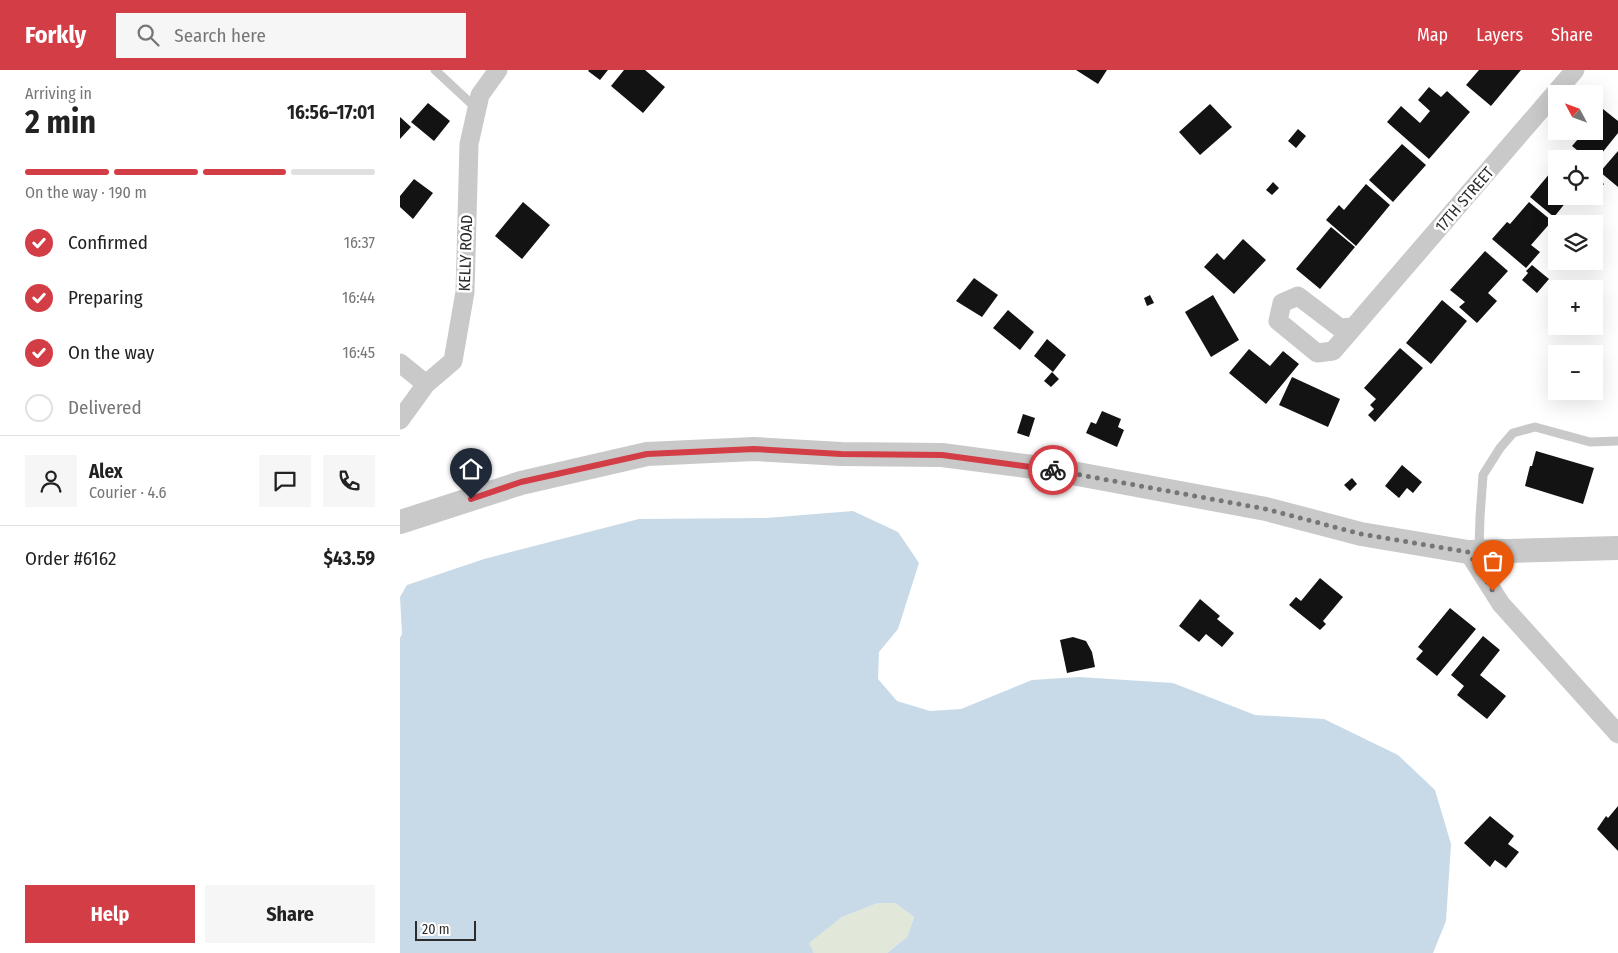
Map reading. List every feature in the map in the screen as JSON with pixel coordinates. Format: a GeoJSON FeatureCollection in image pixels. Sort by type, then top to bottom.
{"type":"FeatureCollection","features":[{"type":"Feature","properties":{"kind":"street","name":"KELLY ROAD"},"geometry":{"type":"LineString","coordinates":[[400,420],[426,384],[454,361],[465,292],[469,144],[480,94],[498,70]]}},
{"type":"Feature","properties":{"kind":"street","name":"17TH STREET"},"geometry":{"type":"LineString","coordinates":[[1353,327],[1575,70]]}},
{"type":"Feature","properties":{"kind":"street"},"geometry":{"type":"LineString","coordinates":[[400,364],[426,384]]}},
{"type":"Feature","properties":{"kind":"street"},"geometry":{"type":"LineString","coordinates":[[400,522],[521,482],[647,454],[754,449],[841,454],[942,455],[1046,469],[1266,509],[1361,534],[1473,552],[1618,548]]}},
{"type":"Feature","properties":{"kind":"street"},"geometry":{"type":"LineString","coordinates":[[1473,552],[1501,604],[1618,734]]}},
{"type":"Feature","properties":{"kind":"lane"},"geometry":{"type":"LineString","coordinates":[[435,70],[477,109]]}},
{"type":"Feature","properties":{"kind":"lane"},"geometry":{"type":"LineString","coordinates":[[1473,552],[1480,517],[1483,475],[1500,448],[1513,433],[1535,427],[1590,442],[1618,441]]}},
{"type":"Feature","properties":{"kind":"shaded area"},"geometry":{"type":"Polygon","coordinates":[[[878,903],[895,903],[914,917],[907,937],[887,953],[814,953],[808,943],[842,917],[878,903]]]}},
{"type":"Feature","properties":{"kind":"water"},"geometry":{"type":"Polygon","coordinates":[[[853,511],[898,532],[919,563],[898,629],[879,652],[878,679],[897,701],[930,711],[961,709],[1032,680],[1079,677],[1173,683],[1255,715],[1324,719],[1398,755],[1435,790],[1451,844],[1446,921],[1433,953],[887,953],[907,937],[914,917],[895,903],[878,903],[842,917],[809,943],[814,953],[400,953],[400,638],[402,634],[400,597],[407,585],[484,559],[639,519],[766,518],[853,511]]]}},
{"type":"Feature","properties":{"kind":"building"},"geometry":{"type":"Polygon","coordinates":[[[589,70],[608,70],[600,80],[589,70]]]}},
{"type":"Feature","properties":{"kind":"building"},"geometry":{"type":"Polygon","coordinates":[[[624,70],[645,70],[665,87],[643,113],[611,86],[624,70]]]}},
{"type":"Feature","properties":{"kind":"building"},"geometry":{"type":"Polygon","coordinates":[[[1076,70],[1107,70],[1098,84],[1076,70]]]}},
{"type":"Feature","properties":{"kind":"building"},"geometry":{"type":"Polygon","coordinates":[[[1479,70],[1521,70],[1491,106],[1466,85],[1479,70]]]}},
{"type":"Feature","properties":{"kind":"building"},"geometry":{"type":"Polygon","coordinates":[[[1429,87],[1441,97],[1447,91],[1470,112],[1429,159],[1387,122],[1401,106],[1420,123],[1430,111],[1418,100],[1429,87]]]}},
{"type":"Feature","properties":{"kind":"building"},"geometry":{"type":"Polygon","coordinates":[[[428,103],[450,121],[434,141],[411,122],[428,103]]]}},
{"type":"Feature","properties":{"kind":"building"},"geometry":{"type":"Polygon","coordinates":[[[1210,104],[1232,127],[1200,155],[1179,132],[1210,104]]]}},
{"type":"Feature","properties":{"kind":"building"},"geometry":{"type":"Polygon","coordinates":[[[1603,109],[1618,121],[1618,133],[1603,152],[1603,150],[1577,150],[1572,146],[1577,140],[1603,140],[1603,109]]]}},
{"type":"Feature","properties":{"kind":"building"},"geometry":{"type":"Polygon","coordinates":[[[400,117],[411,127],[400,139],[400,117]]]}},
{"type":"Feature","properties":{"kind":"building"},"geometry":{"type":"Polygon","coordinates":[[[1298,129],[1306,136],[1296,148],[1288,141],[1298,129]]]}},
{"type":"Feature","properties":{"kind":"building"},"geometry":{"type":"Polygon","coordinates":[[[1402,144],[1426,165],[1393,202],[1369,180],[1402,144]]]}},
{"type":"Feature","properties":{"kind":"building"},"geometry":{"type":"Polygon","coordinates":[[[1618,151],[1618,187],[1603,174],[1603,168],[1618,151]]]}},
{"type":"Feature","properties":{"kind":"building"},"geometry":{"type":"Polygon","coordinates":[[[1548,176],[1548,205],[1564,205],[1556,215],[1552,215],[1530,197],[1548,176]]]}},
{"type":"Feature","properties":{"kind":"building"},"geometry":{"type":"Polygon","coordinates":[[[414,179],[433,193],[413,219],[400,207],[400,196],[414,179]]]}},
{"type":"Feature","properties":{"kind":"building"},"geometry":{"type":"Polygon","coordinates":[[[1273,182],[1279,188],[1272,195],[1266,190],[1273,182]]]}},
{"type":"Feature","properties":{"kind":"building"},"geometry":{"type":"Polygon","coordinates":[[[1366,184],[1390,205],[1356,246],[1326,220],[1339,205],[1344,210],[1366,184]]]}},
{"type":"Feature","properties":{"kind":"building"},"geometry":{"type":"Polygon","coordinates":[[[523,202],[550,225],[522,259],[495,236],[523,202]]]}},
{"type":"Feature","properties":{"kind":"building"},"geometry":{"type":"Polygon","coordinates":[[[1529,202],[1548,218],[1548,226],[1531,245],[1540,252],[1526,268],[1492,239],[1507,222],[1510,224],[1529,202]]]}},
{"type":"Feature","properties":{"kind":"building"},"geometry":{"type":"Polygon","coordinates":[[[1331,227],[1355,247],[1320,289],[1296,269],[1331,227]]]}},
{"type":"Feature","properties":{"kind":"building"},"geometry":{"type":"Polygon","coordinates":[[[1243,239],[1266,260],[1234,294],[1204,267],[1217,253],[1224,260],[1243,239]]]}},
{"type":"Feature","properties":{"kind":"building"},"geometry":{"type":"Polygon","coordinates":[[[1485,251],[1508,271],[1488,293],[1497,301],[1477,323],[1459,307],[1465,302],[1450,290],[1485,251]]]}},
{"type":"Feature","properties":{"kind":"building"},"geometry":{"type":"Polygon","coordinates":[[[1532,265],[1549,279],[1537,293],[1522,280],[1528,273],[1526,271],[1532,265]]]}},
{"type":"Feature","properties":{"kind":"building"},"geometry":{"type":"Polygon","coordinates":[[[974,278],[998,295],[982,317],[956,301],[974,278]]]}},
{"type":"Feature","properties":{"kind":"building"},"geometry":{"type":"Polygon","coordinates":[[[1150,295],[1154,303],[1147,306],[1144,298],[1150,295]]]}},
{"type":"Feature","properties":{"kind":"building"},"geometry":{"type":"Polygon","coordinates":[[[1213,295],[1239,340],[1211,357],[1185,312],[1213,295]]]}},
{"type":"Feature","properties":{"kind":"building"},"geometry":{"type":"Polygon","coordinates":[[[1442,300],[1467,321],[1431,364],[1406,343],[1442,300]]]}},
{"type":"Feature","properties":{"kind":"building"},"geometry":{"type":"Polygon","coordinates":[[[1008,310],[1034,332],[1020,350],[993,328],[1008,310]]]}},
{"type":"Feature","properties":{"kind":"building"},"geometry":{"type":"Polygon","coordinates":[[[1047,339],[1066,355],[1053,372],[1034,356],[1047,339]]]}},
{"type":"Feature","properties":{"kind":"building"},"geometry":{"type":"Polygon","coordinates":[[[1400,348],[1423,368],[1375,422],[1368,415],[1374,409],[1370,405],[1376,399],[1364,388],[1400,348]]]}},
{"type":"Feature","properties":{"kind":"building"},"geometry":{"type":"Polygon","coordinates":[[[1249,349],[1270,366],[1283,351],[1299,364],[1266,404],[1229,373],[1249,349]]]}},
{"type":"Feature","properties":{"kind":"building"},"geometry":{"type":"Polygon","coordinates":[[[1052,372],[1059,379],[1051,387],[1044,381],[1052,372]]]}},
{"type":"Feature","properties":{"kind":"building"},"geometry":{"type":"Polygon","coordinates":[[[1292,377],[1340,399],[1328,427],[1279,405],[1292,377]]]}},
{"type":"Feature","properties":{"kind":"building"},"geometry":{"type":"Polygon","coordinates":[[[1102,411],[1121,419],[1118,427],[1124,430],[1117,447],[1086,433],[1091,422],[1096,424],[1102,411]]]}},
{"type":"Feature","properties":{"kind":"building"},"geometry":{"type":"Polygon","coordinates":[[[1023,414],[1035,418],[1029,437],[1017,433],[1023,414]]]}},
{"type":"Feature","properties":{"kind":"building"},"geometry":{"type":"Polygon","coordinates":[[[1536,451],[1594,468],[1583,504],[1525,486],[1536,451]]]}},
{"type":"Feature","properties":{"kind":"building"},"geometry":{"type":"Polygon","coordinates":[[[1402,465],[1422,482],[1413,493],[1407,488],[1399,498],[1385,486],[1402,465]]]}},
{"type":"Feature","properties":{"kind":"building"},"geometry":{"type":"Polygon","coordinates":[[[1352,478],[1357,484],[1350,491],[1344,485],[1352,478]]]}},
{"type":"Feature","properties":{"kind":"building"},"geometry":{"type":"Polygon","coordinates":[[[1320,578],[1343,597],[1323,621],[1326,624],[1320,630],[1289,605],[1296,597],[1301,601],[1320,578]]]}},
{"type":"Feature","properties":{"kind":"building"},"geometry":{"type":"Polygon","coordinates":[[[1200,599],[1220,616],[1217,619],[1234,633],[1222,647],[1206,634],[1199,642],[1179,626],[1200,599]]]}},
{"type":"Feature","properties":{"kind":"building"},"geometry":{"type":"Polygon","coordinates":[[[1450,608],[1476,629],[1437,676],[1416,659],[1423,651],[1418,647],[1450,608]]]}},
{"type":"Feature","properties":{"kind":"building"},"geometry":{"type":"Polygon","coordinates":[[[1483,636],[1500,650],[1480,675],[1506,696],[1487,719],[1457,695],[1464,686],[1451,675],[1483,636]]]}},
{"type":"Feature","properties":{"kind":"building"},"geometry":{"type":"Polygon","coordinates":[[[1073,637],[1086,641],[1092,652],[1095,667],[1067,673],[1060,640],[1073,637]]]}},
{"type":"Feature","properties":{"kind":"building"},"geometry":{"type":"Polygon","coordinates":[[[1618,806],[1618,851],[1597,829],[1606,816],[1608,818],[1618,806]]]}},
{"type":"Feature","properties":{"kind":"building"},"geometry":{"type":"Polygon","coordinates":[[[1490,816],[1514,836],[1508,844],[1519,852],[1506,868],[1495,860],[1490,867],[1464,843],[1490,816]]]}},
{"type":"Feature","properties":{"kind":"way so far"},"geometry":{"type":"LineString","coordinates":[[1053,470],[1266,509],[1361,534],[1468,552],[1493,591]]}},
{"type":"Feature","properties":{"kind":"route"},"geometry":{"type":"LineString","coordinates":[[471,499],[521,482],[647,454],[754,449],[841,454],[942,455],[1053,470]]}}]}
